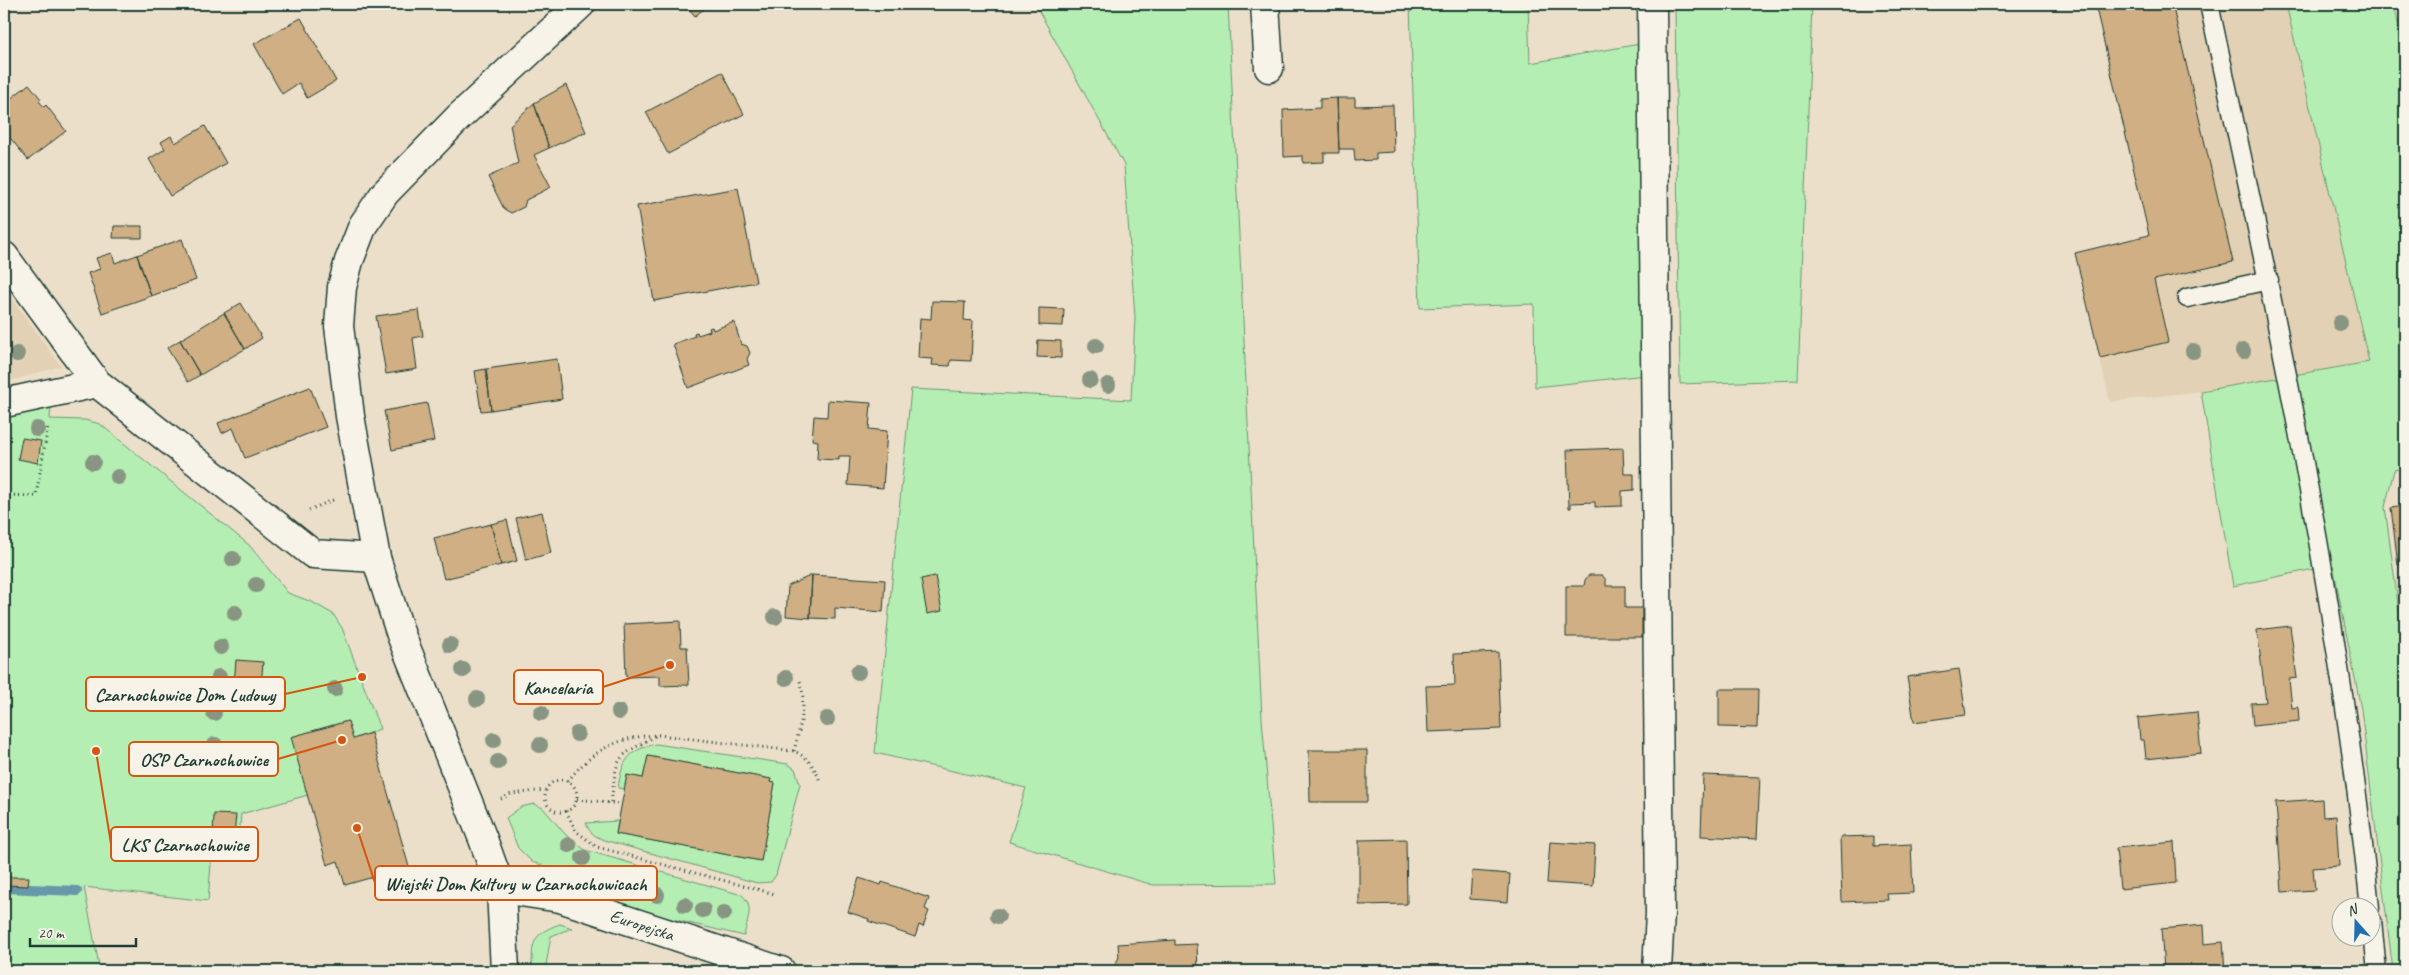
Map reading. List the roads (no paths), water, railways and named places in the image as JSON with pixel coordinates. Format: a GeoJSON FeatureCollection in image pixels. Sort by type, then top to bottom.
{"type":"FeatureCollection","features":[{"type":"Feature","properties":{"kind":"street"},"geometry":{"type":"LineString","coordinates":[[505,971],[501,889],[480,830],[401,635],[376,558],[350,416],[338,326],[342,287],[349,261],[363,225],[385,193],[459,117],[581,4]]}},
{"type":"Feature","properties":{"kind":"street"},"geometry":{"type":"LineString","coordinates":[[1265,4],[1269,68]]}},
{"type":"Feature","properties":{"kind":"street"},"geometry":{"type":"LineString","coordinates":[[1652,4],[1660,903],[1657,971]]}},
{"type":"Feature","properties":{"kind":"street"},"geometry":{"type":"LineString","coordinates":[[4,256],[97,383],[313,554],[376,558]]}},
{"type":"Feature","properties":{"kind":"street"},"geometry":{"type":"LineString","coordinates":[[4,403],[97,383]]}},
{"type":"Feature","properties":{"kind":"street","name":"Europejska"},"geometry":{"type":"LineString","coordinates":[[501,889],[560,898],[782,971]]}},
{"type":"Feature","properties":{"kind":"lane"},"geometry":{"type":"LineString","coordinates":[[2209,4],[2269,280],[2336,644],[2358,792],[2369,898]]}},
{"type":"Feature","properties":{"kind":"lane"},"geometry":{"type":"LineString","coordinates":[[2187,298],[2269,280]]}},
{"type":"Feature","properties":{"kind":"lane"},"geometry":{"type":"LineString","coordinates":[[2375,948],[2377,971]]}},
{"type":"Feature","properties":{"kind":"waterway"},"geometry":{"type":"LineString","coordinates":[[4,888],[77,891]]}},
{"type":"Feature","properties":{"kind":"place","name":"Kancelaria"},"geometry":{"type":"Point","coordinates":[670,665]}},
{"type":"Feature","properties":{"kind":"place","name":"Czarnochowice Dom Ludowy"},"geometry":{"type":"Point","coordinates":[362,677]}},
{"type":"Feature","properties":{"kind":"place","name":"OSP Czarnochowice"},"geometry":{"type":"Point","coordinates":[342,740]}},
{"type":"Feature","properties":{"kind":"place","name":"LKS Czarnochowice"},"geometry":{"type":"Point","coordinates":[96,751]}},
{"type":"Feature","properties":{"kind":"place","name":"Wiejski Dom Kultury w Czarnochowicach"},"geometry":{"type":"Point","coordinates":[357,828]}}]}
